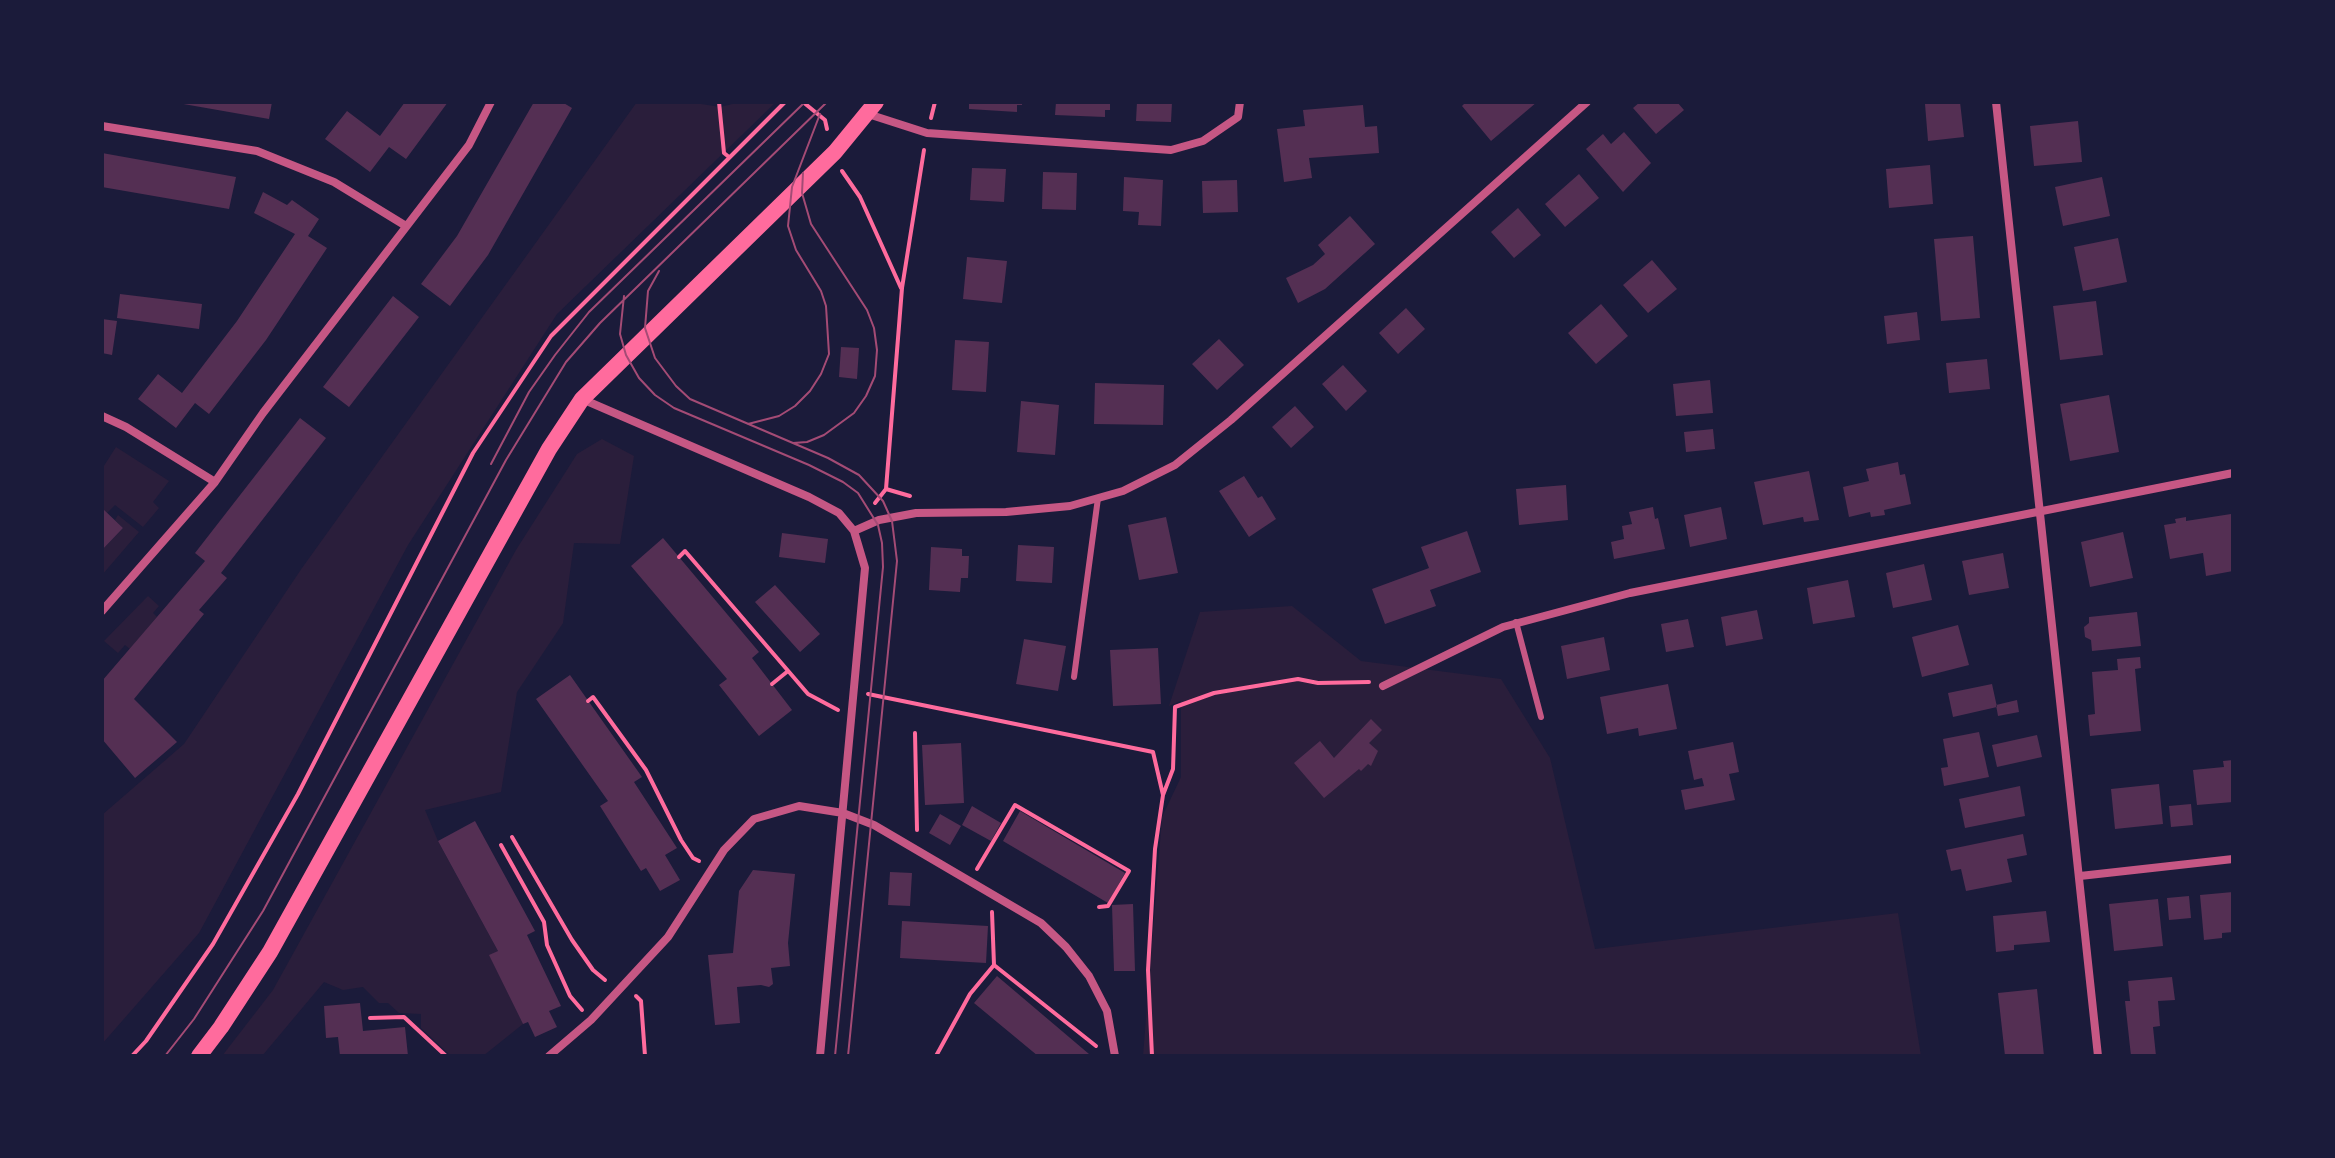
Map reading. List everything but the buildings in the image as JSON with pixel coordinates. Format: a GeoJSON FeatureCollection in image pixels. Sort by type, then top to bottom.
{"type":"FeatureCollection","features":[{"type":"Feature","properties":{"kind":"main road"},"geometry":{"type":"LineString","coordinates":[[199,1056],[270,952],[549,449],[582,399],[835,152],[872,108]]}},
{"type":"Feature","properties":{"kind":"street"},"geometry":{"type":"LineString","coordinates":[[102,611],[215,482],[272,401],[469,145],[491,102]]}},
{"type":"Feature","properties":{"kind":"street"},"geometry":{"type":"LineString","coordinates":[[872,108],[927,133],[1171,150],[1203,141],[1238,117],[1240,102]]}},
{"type":"Feature","properties":{"kind":"street"},"geometry":{"type":"LineString","coordinates":[[854,531],[879,520],[916,513],[1006,512],[1070,506],[1123,491],[1175,465],[1231,420],[1587,102]]}},
{"type":"Feature","properties":{"kind":"street"},"geometry":{"type":"LineString","coordinates":[[1996,102],[2098,1056]]}},
{"type":"Feature","properties":{"kind":"street"},"geometry":{"type":"LineString","coordinates":[[102,126],[257,151],[334,182],[406,226]]}},
{"type":"Feature","properties":{"kind":"street"},"geometry":{"type":"LineString","coordinates":[[582,399],[809,497],[839,513],[854,531],[865,568],[820,1056]]}},
{"type":"Feature","properties":{"kind":"street"},"geometry":{"type":"LineString","coordinates":[[102,416],[126,427],[215,482]]}},
{"type":"Feature","properties":{"kind":"street"},"geometry":{"type":"LineString","coordinates":[[1383,686],[1516,622],[1630,593],[2233,473]]}},
{"type":"Feature","properties":{"kind":"street"},"geometry":{"type":"LineString","coordinates":[[549,1056],[591,1020],[668,937],[724,850],[754,819],[799,806],[843,813],[874,825],[1041,923],[1089,976],[1107,1011],[1115,1052]]}},
{"type":"Feature","properties":{"kind":"street"},"geometry":{"type":"LineString","coordinates":[[2080,876],[2233,859]]}},
{"type":"Feature","properties":{"kind":"lane"},"geometry":{"type":"LineString","coordinates":[[1074,677],[1098,498]]}},
{"type":"Feature","properties":{"kind":"lane"},"geometry":{"type":"LineString","coordinates":[[1516,622],[1541,717]]}},
{"type":"Feature","properties":{"kind":"path"},"geometry":{"type":"LineString","coordinates":[[719,102],[724,153],[729,157]]}},
{"type":"Feature","properties":{"kind":"path"},"geometry":{"type":"LineString","coordinates":[[132,1056],[146,1041],[213,944],[298,794],[473,453],[551,336],[785,102]]}},
{"type":"Feature","properties":{"kind":"path"},"geometry":{"type":"LineString","coordinates":[[803,102],[825,120],[843,173],[860,197],[902,288]]}},
{"type":"Feature","properties":{"kind":"path"},"geometry":{"type":"LineString","coordinates":[[854,531],[886,489],[902,288],[927,133]]}},
{"type":"Feature","properties":{"kind":"path"},"geometry":{"type":"LineString","coordinates":[[679,557],[685,551],[808,694],[851,716]]}},
{"type":"Feature","properties":{"kind":"path"},"geometry":{"type":"LineString","coordinates":[[711,595],[718,590]]}},
{"type":"Feature","properties":{"kind":"path"},"geometry":{"type":"LineString","coordinates":[[743,633],[751,627]]}},
{"type":"Feature","properties":{"kind":"path"},"geometry":{"type":"LineString","coordinates":[[772,684],[788,671]]}},
{"type":"Feature","properties":{"kind":"path"},"geometry":{"type":"LineString","coordinates":[[1152,1056],[1148,970],[1155,849],[1163,795],[1173,769],[1175,707],[1214,693],[1298,679],[1318,683],[1368,682]]}},
{"type":"Feature","properties":{"kind":"path"},"geometry":{"type":"LineString","coordinates":[[853,692],[1153,752],[1163,795]]}},
{"type":"Feature","properties":{"kind":"path"},"geometry":{"type":"LineString","coordinates":[[588,701],[593,697],[627,750],[646,770],[664,809],[693,858],[712,869]]}},
{"type":"Feature","properties":{"kind":"path"},"geometry":{"type":"LineString","coordinates":[[913,848],[917,833],[915,733]]}},
{"type":"Feature","properties":{"kind":"path"},"geometry":{"type":"LineString","coordinates":[[916,775],[924,775]]}},
{"type":"Feature","properties":{"kind":"path"},"geometry":{"type":"LineString","coordinates":[[970,882],[1015,805],[1129,871],[1108,906],[1099,907]]}},
{"type":"Feature","properties":{"kind":"path"},"geometry":{"type":"LineString","coordinates":[[656,815],[664,809]]}},
{"type":"Feature","properties":{"kind":"path"},"geometry":{"type":"LineString","coordinates":[[512,837],[593,970],[641,1001],[645,1056]]}},
{"type":"Feature","properties":{"kind":"path"},"geometry":{"type":"LineString","coordinates":[[501,845],[544,922],[547,945],[570,996],[591,1020]]}},
{"type":"Feature","properties":{"kind":"path"},"geometry":{"type":"LineString","coordinates":[[936,1056],[970,994],[994,965],[992,912],[1000,899]]}},
{"type":"Feature","properties":{"kind":"path"},"geometry":{"type":"LineString","coordinates":[[994,965],[1099,1049],[1115,1052]]}},
{"type":"Feature","properties":{"kind":"path"},"geometry":{"type":"LineString","coordinates":[[370,1018],[404,1017],[446,1056]]}},
{"type":"Feature","properties":{"kind":"path"},"geometry":{"type":"LineString","coordinates":[[691,1056],[715,1056]]}},
{"type":"Feature","properties":{"kind":"shaded area"},"geometry":{"type":"Polygon","coordinates":[[[637,102],[689,102],[720,107],[741,102],[776,102],[557,314],[408,545],[199,933],[102,1044],[102,815],[184,744],[302,568],[637,102]]]}},
{"type":"Feature","properties":{"kind":"shaded area"},"geometry":{"type":"Polygon","coordinates":[[[602,439],[634,456],[620,544],[574,543],[563,623],[517,692],[501,792],[425,810],[438,841],[498,951],[490,956],[523,1024],[483,1056],[451,1056],[421,1028],[421,1014],[399,1013],[388,1003],[379,1003],[363,987],[343,990],[324,982],[262,1056],[222,1056],[273,990],[516,550],[577,454],[602,439]]]}},
{"type":"Feature","properties":{"kind":"shaded area"},"geometry":{"type":"Polygon","coordinates":[[[116,447],[169,481],[153,502],[159,508],[143,527],[115,505],[107,513],[102,508],[102,469],[116,447]]]}},
{"type":"Feature","properties":{"kind":"shaded area"},"geometry":{"type":"Polygon","coordinates":[[[118,515],[139,532],[102,575],[102,550],[123,528],[115,520],[118,515]]]}},
{"type":"Feature","properties":{"kind":"shaded area"},"geometry":{"type":"Polygon","coordinates":[[[148,596],[159,606],[153,613],[157,617],[130,649],[125,645],[118,653],[104,641],[148,596]]]}},
{"type":"Feature","properties":{"kind":"shaded area"},"geometry":{"type":"Polygon","coordinates":[[[1292,606],[1361,661],[1501,679],[1550,758],[1595,949],[1898,913],[1921,1056],[1143,1056],[1162,817],[1181,777],[1181,701],[1169,706],[1200,612],[1292,606]]]}},
{"type":"Feature","properties":{"kind":"tram line"},"geometry":{"type":"LineString","coordinates":[[491,464],[529,392],[589,312],[805,102]]}},
{"type":"Feature","properties":{"kind":"tram line"},"geometry":{"type":"LineString","coordinates":[[165,1056],[194,1019],[263,911],[506,460],[566,362],[600,323],[827,102]]}},
{"type":"Feature","properties":{"kind":"tram line"},"geometry":{"type":"LineString","coordinates":[[748,424],[779,416],[795,406],[810,391],[829,354],[826,306],[821,291],[796,250],[788,226],[792,187],[820,114]]}},
{"type":"Feature","properties":{"kind":"tram line"},"geometry":{"type":"LineString","coordinates":[[793,443],[807,442],[824,435],[854,413],[875,376],[877,350],[874,328],[867,310],[811,224],[802,193],[803,173]]}},
{"type":"Feature","properties":{"kind":"tram line"},"geometry":{"type":"LineString","coordinates":[[659,271],[648,291],[645,328],[655,358],[676,386],[690,399],[828,458],[859,475],[883,501],[892,521],[897,561],[848,1056]]}},
{"type":"Feature","properties":{"kind":"tram line"},"geometry":{"type":"LineString","coordinates":[[624,296],[620,334],[626,355],[639,378],[655,395],[674,408],[843,482],[858,493],[878,525],[883,567],[835,1056]]}}]}
